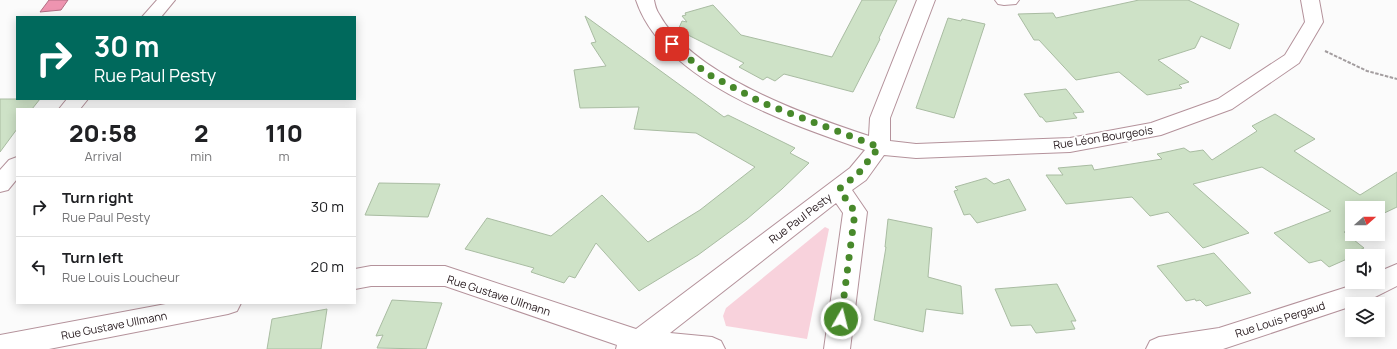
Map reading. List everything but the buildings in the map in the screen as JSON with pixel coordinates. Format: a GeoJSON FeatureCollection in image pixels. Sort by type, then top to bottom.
{"type":"FeatureCollection","features":[{"type":"Feature","properties":{"kind":"street"},"geometry":{"type":"LineString","coordinates":[[152,16],[166,0]]}},
{"type":"Feature","properties":{"kind":"street","name":"Rue Léon Bourgeois"},"geometry":{"type":"LineString","coordinates":[[644,0],[650,15],[672,44],[706,73],[763,103],[879,147],[928,151],[1070,145],[1154,130],[1225,104],[1292,59],[1314,22],[1310,0]]}},
{"type":"Feature","properties":{"kind":"street"},"geometry":{"type":"LineString","coordinates":[[879,147],[880,118],[926,0]]}},
{"type":"Feature","properties":{"kind":"street"},"geometry":{"type":"LineString","coordinates":[[1004,0],[1010,0]]}},
{"type":"Feature","properties":{"kind":"street"},"geometry":{"type":"LineString","coordinates":[[69,108],[77,100]]}},
{"type":"Feature","properties":{"kind":"street","name":"Rue Paul Pesty"},"geometry":{"type":"LineString","coordinates":[[633,345],[858,174],[879,147]]}},
{"type":"Feature","properties":{"kind":"street"},"geometry":{"type":"LineString","coordinates":[[0,184],[16,166]]}},
{"type":"Feature","properties":{"kind":"street"},"geometry":{"type":"LineString","coordinates":[[837,349],[855,212],[839,189]]}},
{"type":"Feature","properties":{"kind":"street","name":"Rue Louis Pergaud"},"geometry":{"type":"LineString","coordinates":[[1158,349],[1219,339],[1358,294],[1397,274]]}},
{"type":"Feature","properties":{"kind":"street","name":"Rue Gustave Ullmann"},"geometry":{"type":"LineString","coordinates":[[356,279],[371,276],[445,276],[633,345]]}},
{"type":"Feature","properties":{"kind":"street","name":"Rue Gustave Ullmann"},"geometry":{"type":"LineString","coordinates":[[7,347],[223,304]]}},
{"type":"Feature","properties":{"kind":"street"},"geometry":{"type":"LineString","coordinates":[[633,345],[712,349]]}},
{"type":"Feature","properties":{"kind":"path"},"geometry":{"type":"LineString","coordinates":[[1303,40],[1367,71],[1397,80]]}},
{"type":"Feature","properties":{"kind":"shaded area"},"geometry":{"type":"Polygon","coordinates":[[[49,0],[68,0],[61,10],[40,12],[49,0]]]}},
{"type":"Feature","properties":{"kind":"shaded area"},"geometry":{"type":"Polygon","coordinates":[[[825,227],[829,229],[807,339],[726,326],[723,316],[726,308],[825,227]]]}},
{"type":"Feature","properties":{"kind":"route"},"geometry":{"type":"LineString","coordinates":[[672,44],[706,73],[763,103],[841,134],[879,147],[858,174],[839,189],[855,212],[841,319]]}}]}
